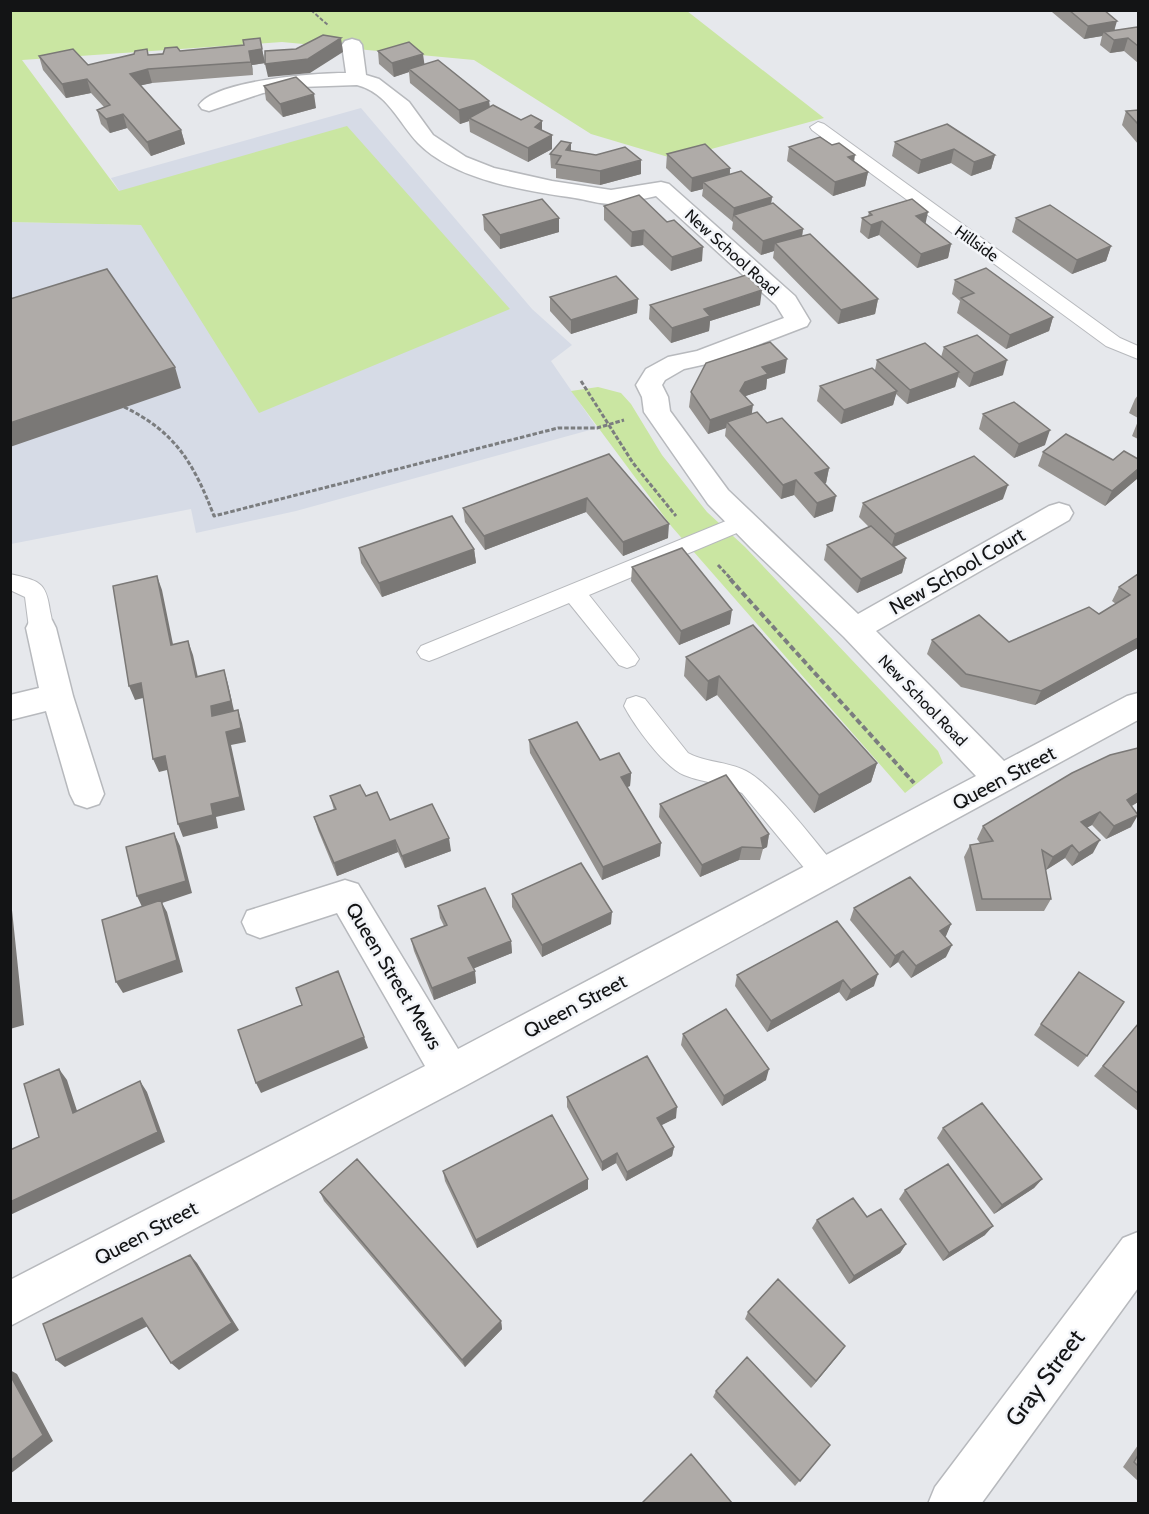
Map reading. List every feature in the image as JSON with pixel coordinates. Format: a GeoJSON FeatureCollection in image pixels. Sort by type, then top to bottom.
{"type":"FeatureCollection","features":[{"type":"Feature","properties":{"kind":"street"},"geometry":{"type":"LineString","coordinates":[[209,105],[230,94],[269,85],[357,79],[352,45]]}},
{"type":"Feature","properties":{"kind":"street","name":"New School Road"},"geometry":{"type":"LineString","coordinates":[[357,79],[372,83],[402,106],[426,139],[458,162],[487,173],[552,188],[611,197],[661,189],[786,301],[798,321],[702,358],[677,362],[655,375],[648,385],[655,397],[657,412],[718,497],[855,629],[1000,780]]}},
{"type":"Feature","properties":{"kind":"street","name":"New School Court"},"geometry":{"type":"LineString","coordinates":[[855,629],[1059,513]]}},
{"type":"Feature","properties":{"kind":"street"},"geometry":{"type":"LineString","coordinates":[[41,628],[57,696],[87,795]]}},
{"type":"Feature","properties":{"kind":"street"},"geometry":{"type":"LineString","coordinates":[[10,708],[57,696]]}},
{"type":"Feature","properties":{"kind":"street","name":"Queen Street"},"geometry":{"type":"LineString","coordinates":[[10,1304],[451,1073],[1138,705]]}},
{"type":"Feature","properties":{"kind":"street","name":"Queen Street Mews"},"geometry":{"type":"LineString","coordinates":[[260,922],[345,895],[451,1073]]}},
{"type":"Feature","properties":{"kind":"street","name":"Gray Street"},"geometry":{"type":"LineString","coordinates":[[952,1503],[1138,1253]]}},
{"type":"Feature","properties":{"kind":"lane","name":"Hillside"},"geometry":{"type":"LineString","coordinates":[[818,127],[1113,342],[1138,353]]}},
{"type":"Feature","properties":{"kind":"lane"},"geometry":{"type":"LineString","coordinates":[[429,652],[743,522]]}},
{"type":"Feature","properties":{"kind":"lane"},"geometry":{"type":"LineString","coordinates":[[10,582],[25,586],[36,594],[41,628]]}},
{"type":"Feature","properties":{"kind":"lane"},"geometry":{"type":"LineString","coordinates":[[573,592],[627,659]]}},
{"type":"Feature","properties":{"kind":"lane"},"geometry":{"type":"LineString","coordinates":[[636,706],[679,760],[691,767],[733,776],[751,786],[825,873]]}},
{"type":"Feature","properties":{"kind":"path"},"geometry":{"type":"LineString","coordinates":[[581,381],[633,463],[696,541],[940,812]]}},
{"type":"Feature","properties":{"kind":"path"},"geometry":{"type":"LineString","coordinates":[[124,407],[146,416],[176,441],[199,475],[214,516],[558,428],[597,428]]}},
{"type":"Feature","properties":{"kind":"shaded area"},"geometry":{"type":"Polygon","coordinates":[[[361,108],[532,309],[572,345],[551,361],[597,428],[296,511],[196,533],[191,509],[11,544],[11,222],[141,225],[111,178],[361,108]]]}},
{"type":"Feature","properties":{"kind":"green space"},"geometry":{"type":"Polygon","coordinates":[[[11,11],[687,11],[824,118],[675,159],[591,134],[474,60],[282,42],[22,60],[119,191],[347,126],[510,309],[259,413],[141,225],[11,222],[11,11]]]}},
{"type":"Feature","properties":{"kind":"green space"},"geometry":{"type":"Polygon","coordinates":[[[598,387],[621,393],[631,404],[662,455],[707,512],[745,547],[938,751],[943,763],[905,793],[672,527],[571,391],[598,387]]]}},
{"type":"Feature","properties":{"kind":"building"},"geometry":{"type":"Polygon","coordinates":[[[1069,10],[1104,10],[1117,21],[1088,26],[1069,10]]]}},
{"type":"Feature","properties":{"kind":"building"},"geometry":{"type":"Polygon","coordinates":[[[1137,27],[1138,46],[1128,38],[1114,40],[1104,32],[1137,27]]]}},
{"type":"Feature","properties":{"kind":"building"},"geometry":{"type":"Polygon","coordinates":[[[323,35],[341,38],[308,59],[265,64],[265,51],[296,49],[323,35]]]}},
{"type":"Feature","properties":{"kind":"building"},"geometry":{"type":"Polygon","coordinates":[[[260,38],[262,49],[249,51],[251,62],[148,69],[130,74],[181,130],[147,142],[123,114],[106,119],[97,110],[110,105],[87,79],[62,84],[39,56],[73,49],[88,65],[147,49],[148,55],[163,54],[165,48],[177,47],[180,51],[244,45],[243,40],[260,38]]]}},
{"type":"Feature","properties":{"kind":"building"},"geometry":{"type":"Polygon","coordinates":[[[409,42],[423,54],[392,63],[378,51],[409,42]]]}},
{"type":"Feature","properties":{"kind":"building"},"geometry":{"type":"Polygon","coordinates":[[[438,60],[489,101],[459,110],[409,69],[438,60]]]}},
{"type":"Feature","properties":{"kind":"building"},"geometry":{"type":"Polygon","coordinates":[[[296,77],[314,94],[280,104],[264,86],[296,77]]]}},
{"type":"Feature","properties":{"kind":"building"},"geometry":{"type":"Polygon","coordinates":[[[493,105],[521,120],[531,115],[542,121],[535,127],[552,135],[528,148],[469,118],[493,105]]]}},
{"type":"Feature","properties":{"kind":"building"},"geometry":{"type":"Polygon","coordinates":[[[1138,110],[1138,124],[1126,111],[1138,110]]]}},
{"type":"Feature","properties":{"kind":"building"},"geometry":{"type":"Polygon","coordinates":[[[947,124],[995,155],[974,162],[954,149],[921,160],[895,142],[947,124]]]}},
{"type":"Feature","properties":{"kind":"building"},"geometry":{"type":"Polygon","coordinates":[[[820,137],[832,145],[839,143],[855,155],[848,157],[868,172],[835,182],[789,147],[820,137]]]}},
{"type":"Feature","properties":{"kind":"building"},"geometry":{"type":"Polygon","coordinates":[[[561,141],[571,143],[566,150],[596,155],[625,147],[641,160],[600,171],[556,164],[561,156],[550,154],[561,141]]]}},
{"type":"Feature","properties":{"kind":"building"},"geometry":{"type":"Polygon","coordinates":[[[705,144],[730,168],[692,178],[667,154],[705,144]]]}},
{"type":"Feature","properties":{"kind":"building"},"geometry":{"type":"Polygon","coordinates":[[[741,171],[772,197],[734,208],[703,182],[741,171]]]}},
{"type":"Feature","properties":{"kind":"building"},"geometry":{"type":"Polygon","coordinates":[[[639,195],[667,222],[674,220],[703,247],[672,257],[644,230],[632,232],[604,206],[639,195]]]}},
{"type":"Feature","properties":{"kind":"building"},"geometry":{"type":"Polygon","coordinates":[[[542,199],[559,218],[500,235],[483,215],[542,199]]]}},
{"type":"Feature","properties":{"kind":"building"},"geometry":{"type":"Polygon","coordinates":[[[912,199],[928,212],[916,216],[951,244],[921,254],[882,221],[871,225],[862,218],[872,215],[869,212],[912,199]]]}},
{"type":"Feature","properties":{"kind":"building"},"geometry":{"type":"Polygon","coordinates":[[[773,203],[803,229],[763,241],[734,215],[773,203]]]}},
{"type":"Feature","properties":{"kind":"building"},"geometry":{"type":"Polygon","coordinates":[[[1050,205],[1111,246],[1077,260],[1016,218],[1050,205]]]}},
{"type":"Feature","properties":{"kind":"building"},"geometry":{"type":"Polygon","coordinates":[[[810,234],[878,299],[841,310],[775,243],[810,234]]]}},
{"type":"Feature","properties":{"kind":"building"},"geometry":{"type":"Polygon","coordinates":[[[986,268],[1053,317],[1010,335],[961,298],[974,293],[955,280],[986,268]]]}},
{"type":"Feature","properties":{"kind":"building"},"geometry":{"type":"Polygon","coordinates":[[[107,269],[175,367],[10,423],[10,299],[107,269]]]}},
{"type":"Feature","properties":{"kind":"building"},"geometry":{"type":"Polygon","coordinates":[[[746,275],[762,290],[704,309],[710,316],[672,328],[650,305],[746,275]]]}},
{"type":"Feature","properties":{"kind":"building"},"geometry":{"type":"Polygon","coordinates":[[[616,276],[638,299],[571,320],[550,297],[616,276]]]}},
{"type":"Feature","properties":{"kind":"building"},"geometry":{"type":"Polygon","coordinates":[[[977,335],[1007,360],[974,373],[944,347],[977,335]]]}},
{"type":"Feature","properties":{"kind":"building"},"geometry":{"type":"Polygon","coordinates":[[[770,342],[787,359],[762,367],[768,374],[745,382],[740,391],[753,405],[710,420],[691,392],[706,363],[770,342]]]}},
{"type":"Feature","properties":{"kind":"building"},"geometry":{"type":"Polygon","coordinates":[[[925,343],[959,372],[910,390],[877,360],[925,343]]]}},
{"type":"Feature","properties":{"kind":"building"},"geometry":{"type":"Polygon","coordinates":[[[872,368],[897,391],[844,410],[820,386],[872,368]]]}},
{"type":"Feature","properties":{"kind":"building"},"geometry":{"type":"Polygon","coordinates":[[[1014,402],[1050,430],[1019,444],[983,414],[1014,402]]]}},
{"type":"Feature","properties":{"kind":"building"},"geometry":{"type":"Polygon","coordinates":[[[757,412],[767,423],[782,418],[829,468],[815,473],[836,496],[817,503],[796,480],[783,485],[727,422],[757,412]]]}},
{"type":"Feature","properties":{"kind":"building"},"geometry":{"type":"Polygon","coordinates":[[[1066,434],[1113,460],[1124,451],[1138,459],[1138,469],[1112,491],[1043,452],[1066,434]]]}},
{"type":"Feature","properties":{"kind":"building"},"geometry":{"type":"Polygon","coordinates":[[[609,454],[669,524],[623,542],[587,498],[484,536],[463,508],[609,454]]]}},
{"type":"Feature","properties":{"kind":"building"},"geometry":{"type":"Polygon","coordinates":[[[974,456],[1008,485],[895,534],[863,503],[974,456]]]}},
{"type":"Feature","properties":{"kind":"building"},"geometry":{"type":"Polygon","coordinates":[[[452,516],[474,549],[379,583],[359,548],[452,516]]]}},
{"type":"Feature","properties":{"kind":"building"},"geometry":{"type":"Polygon","coordinates":[[[871,526],[906,558],[861,579],[827,545],[871,526]]]}},
{"type":"Feature","properties":{"kind":"building"},"geometry":{"type":"Polygon","coordinates":[[[682,548],[732,610],[681,631],[632,567],[682,548]]]}},
{"type":"Feature","properties":{"kind":"building"},"geometry":{"type":"Polygon","coordinates":[[[1138,574],[1138,638],[1041,691],[966,674],[932,640],[979,615],[1009,642],[1089,607],[1099,614],[1130,595],[1119,587],[1138,574]]]}},
{"type":"Feature","properties":{"kind":"building"},"geometry":{"type":"Polygon","coordinates":[[[157,576],[171,645],[188,641],[196,677],[224,670],[231,701],[211,706],[212,716],[238,710],[241,728],[226,732],[240,797],[211,804],[213,815],[178,824],[165,756],[153,759],[141,683],[129,686],[113,586],[157,576]]]}},
{"type":"Feature","properties":{"kind":"building"},"geometry":{"type":"Polygon","coordinates":[[[753,625],[877,763],[819,795],[719,676],[708,681],[686,657],[753,625]]]}},
{"type":"Feature","properties":{"kind":"building"},"geometry":{"type":"Polygon","coordinates":[[[577,722],[600,760],[619,753],[631,773],[621,777],[661,843],[603,867],[529,740],[577,722]]]}},
{"type":"Feature","properties":{"kind":"building"},"geometry":{"type":"Polygon","coordinates":[[[1138,748],[1138,793],[1127,800],[1138,815],[1114,826],[1100,812],[1081,822],[1100,840],[1079,853],[1072,845],[1053,857],[1042,850],[1051,899],[982,899],[970,845],[993,841],[983,826],[1072,773],[1110,755],[1138,748]]]}},
{"type":"Feature","properties":{"kind":"building"},"geometry":{"type":"Polygon","coordinates":[[[726,775],[769,834],[761,838],[763,848],[742,847],[702,865],[660,804],[726,775]]]}},
{"type":"Feature","properties":{"kind":"building"},"geometry":{"type":"Polygon","coordinates":[[[360,785],[366,796],[377,792],[390,820],[432,804],[449,838],[402,856],[395,840],[334,863],[314,817],[336,809],[330,796],[360,785]]]}},
{"type":"Feature","properties":{"kind":"building"},"geometry":{"type":"Polygon","coordinates":[[[174,833],[186,881],[137,896],[126,847],[174,833]]]}},
{"type":"Feature","properties":{"kind":"building"},"geometry":{"type":"Polygon","coordinates":[[[581,863],[612,912],[542,945],[512,894],[581,863]]]}},
{"type":"Feature","properties":{"kind":"building"},"geometry":{"type":"Polygon","coordinates":[[[910,877],[951,924],[940,931],[952,945],[916,966],[903,951],[895,956],[854,908],[910,877]]]}},
{"type":"Feature","properties":{"kind":"building"},"geometry":{"type":"Polygon","coordinates":[[[485,888],[511,941],[468,958],[475,971],[432,988],[411,939],[447,925],[438,906],[485,888]]]}},
{"type":"Feature","properties":{"kind":"building"},"geometry":{"type":"Polygon","coordinates":[[[161,900],[177,960],[116,982],[102,920],[161,900]]]}},
{"type":"Feature","properties":{"kind":"building"},"geometry":{"type":"Polygon","coordinates":[[[837,921],[878,974],[851,990],[843,980],[771,1021],[737,975],[837,921]]]}},
{"type":"Feature","properties":{"kind":"building"},"geometry":{"type":"Polygon","coordinates":[[[338,971],[364,1037],[256,1083],[238,1030],[302,1005],[296,988],[338,971]]]}},
{"type":"Feature","properties":{"kind":"building"},"geometry":{"type":"Polygon","coordinates":[[[1079,972],[1124,1002],[1087,1056],[1041,1024],[1079,972]]]}},
{"type":"Feature","properties":{"kind":"building"},"geometry":{"type":"Polygon","coordinates":[[[726,1009],[769,1069],[724,1096],[683,1034],[726,1009]]]}},
{"type":"Feature","properties":{"kind":"building"},"geometry":{"type":"Polygon","coordinates":[[[1138,1024],[1138,1093],[1103,1066],[1138,1024]]]}},
{"type":"Feature","properties":{"kind":"building"},"geometry":{"type":"Polygon","coordinates":[[[647,1056],[677,1107],[657,1118],[674,1147],[627,1172],[617,1153],[602,1162],[567,1097],[647,1056]]]}},
{"type":"Feature","properties":{"kind":"building"},"geometry":{"type":"Polygon","coordinates":[[[59,1069],[73,1113],[140,1081],[158,1132],[10,1202],[10,1150],[39,1137],[24,1084],[59,1069]]]}},
{"type":"Feature","properties":{"kind":"building"},"geometry":{"type":"Polygon","coordinates":[[[982,1103],[1042,1179],[1002,1205],[943,1128],[982,1103]]]}},
{"type":"Feature","properties":{"kind":"building"},"geometry":{"type":"Polygon","coordinates":[[[552,1115],[588,1179],[476,1240],[443,1171],[552,1115]]]}},
{"type":"Feature","properties":{"kind":"building"},"geometry":{"type":"Polygon","coordinates":[[[357,1159],[501,1321],[462,1360],[320,1192],[357,1159]]]}},
{"type":"Feature","properties":{"kind":"building"},"geometry":{"type":"Polygon","coordinates":[[[948,1164],[993,1226],[949,1253],[905,1190],[948,1164]]]}},
{"type":"Feature","properties":{"kind":"building"},"geometry":{"type":"Polygon","coordinates":[[[853,1198],[867,1217],[881,1209],[906,1244],[854,1276],[817,1220],[853,1198]]]}},
{"type":"Feature","properties":{"kind":"building"},"geometry":{"type":"Polygon","coordinates":[[[190,1255],[232,1323],[171,1363],[142,1318],[56,1360],[43,1324],[190,1255]]]}},
{"type":"Feature","properties":{"kind":"building"},"geometry":{"type":"Polygon","coordinates":[[[778,1279],[845,1346],[816,1381],[748,1312],[778,1279]]]}},
{"type":"Feature","properties":{"kind":"building"},"geometry":{"type":"Polygon","coordinates":[[[747,1357],[830,1445],[800,1481],[716,1391],[747,1357]]]}},
{"type":"Feature","properties":{"kind":"building"},"geometry":{"type":"Polygon","coordinates":[[[10,1375],[43,1435],[10,1461],[10,1375]]]}},
{"type":"Feature","properties":{"kind":"building"},"geometry":{"type":"Polygon","coordinates":[[[691,1454],[732,1503],[642,1503],[691,1454]]]}}]}
